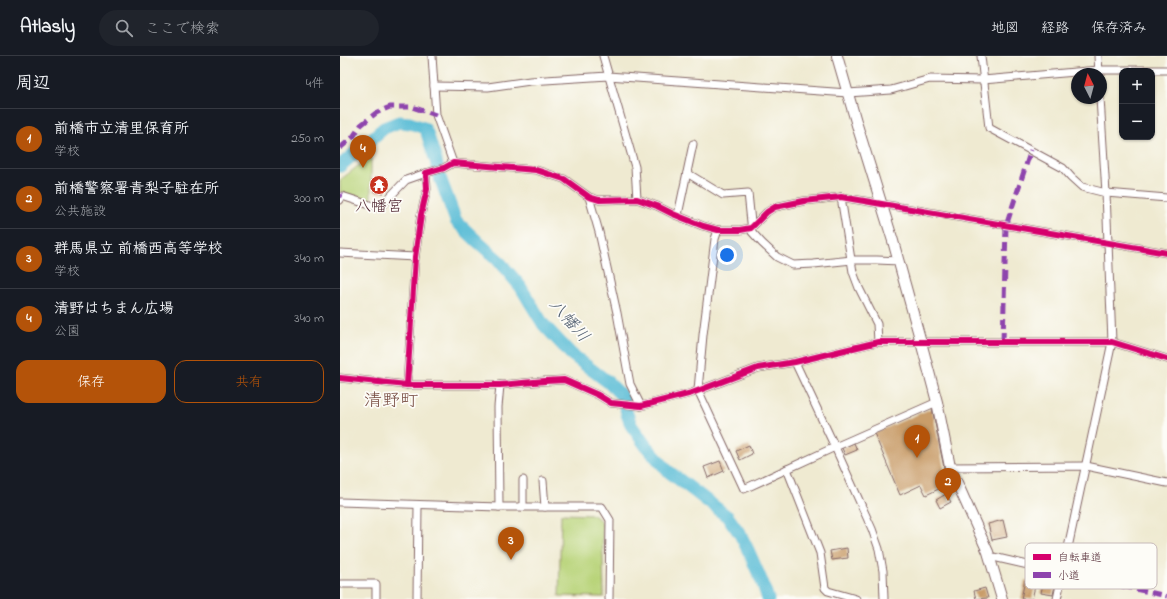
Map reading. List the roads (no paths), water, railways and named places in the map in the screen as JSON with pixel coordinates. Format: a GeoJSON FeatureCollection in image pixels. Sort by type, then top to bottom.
{"type":"FeatureCollection","features":[{"type":"Feature","properties":{"kind":"street"},"geometry":{"type":"LineString","coordinates":[[432,56],[436,115],[453,163]]}},
{"type":"Feature","properties":{"kind":"street"},"geometry":{"type":"LineString","coordinates":[[603,56],[635,167],[637,199]]}},
{"type":"Feature","properties":{"kind":"street"},"geometry":{"type":"LineString","coordinates":[[838,56],[921,342],[937,402],[950,467],[989,556],[1002,599]]}},
{"type":"Feature","properties":{"kind":"street"},"geometry":{"type":"LineString","coordinates":[[981,56],[989,128],[1063,168],[1071,178],[1082,187],[1106,193],[1167,198]]}},
{"type":"Feature","properties":{"kind":"street"},"geometry":{"type":"LineString","coordinates":[[1098,56],[1099,68]]}},
{"type":"Feature","properties":{"kind":"street"},"geometry":{"type":"LineString","coordinates":[[1107,72],[1167,70]]}},
{"type":"Feature","properties":{"kind":"street"},"geometry":{"type":"LineString","coordinates":[[434,86],[488,87],[530,81],[608,76],[848,93],[891,90],[930,79],[983,80],[1071,74]]}},
{"type":"Feature","properties":{"kind":"street"},"geometry":{"type":"LineString","coordinates":[[1069,543],[1112,342],[1106,193],[1100,104]]}},
{"type":"Feature","properties":{"kind":"street"},"geometry":{"type":"LineString","coordinates":[[678,215],[693,144]]}},
{"type":"Feature","properties":{"kind":"street"},"geometry":{"type":"LineString","coordinates":[[340,200],[342,196],[379,208],[406,180],[444,168],[453,163],[536,170],[564,179],[589,197],[599,200],[637,199],[657,206],[702,226],[718,230],[740,230],[751,228],[767,212],[775,207],[804,201],[841,197],[1167,253]]}},
{"type":"Feature","properties":{"kind":"street"},"geometry":{"type":"LineString","coordinates":[[407,385],[415,257],[421,215],[427,189],[428,172]]}},
{"type":"Feature","properties":{"kind":"street"},"geometry":{"type":"LineString","coordinates":[[687,173],[723,195],[748,193],[752,232],[777,257],[793,265],[852,260],[899,262]]}},
{"type":"Feature","properties":{"kind":"street"},"geometry":{"type":"LineString","coordinates":[[589,197],[599,232],[616,306],[630,384],[641,406]]}},
{"type":"Feature","properties":{"kind":"street"},"geometry":{"type":"LineString","coordinates":[[841,197],[854,272],[859,288],[877,324],[878,342]]}},
{"type":"Feature","properties":{"kind":"street"},"geometry":{"type":"LineString","coordinates":[[718,230],[715,239],[698,390],[744,489],[835,446],[937,402]]}},
{"type":"Feature","properties":{"kind":"street"},"geometry":{"type":"LineString","coordinates":[[340,253],[415,257]]}},
{"type":"Feature","properties":{"kind":"street"},"geometry":{"type":"LineString","coordinates":[[340,378],[407,385],[500,385],[564,380],[598,395],[611,403],[641,406],[698,390],[758,368],[795,362],[878,342],[1112,342],[1167,359]]}},
{"type":"Feature","properties":{"kind":"street"},"geometry":{"type":"LineString","coordinates":[[795,362],[872,528],[879,549],[883,571],[884,599]]}},
{"type":"Feature","properties":{"kind":"street"},"geometry":{"type":"LineString","coordinates":[[499,507],[498,407],[500,385]]}},
{"type":"Feature","properties":{"kind":"street"},"geometry":{"type":"LineString","coordinates":[[950,467],[1086,466],[1167,484]]}},
{"type":"Feature","properties":{"kind":"street"},"geometry":{"type":"LineString","coordinates":[[787,470],[820,553],[825,588],[828,591],[856,599]]}},
{"type":"Feature","properties":{"kind":"street"},"geometry":{"type":"LineString","coordinates":[[523,480],[523,507]]}},
{"type":"Feature","properties":{"kind":"street"},"geometry":{"type":"LineString","coordinates":[[543,481],[545,507]]}},
{"type":"Feature","properties":{"kind":"street"},"geometry":{"type":"LineString","coordinates":[[340,502],[499,507],[602,507],[610,520],[609,599]]}},
{"type":"Feature","properties":{"kind":"street"},"geometry":{"type":"LineString","coordinates":[[417,599],[418,505]]}},
{"type":"Feature","properties":{"kind":"street"},"geometry":{"type":"LineString","coordinates":[[989,556],[1025,564]]}},
{"type":"Feature","properties":{"kind":"street"},"geometry":{"type":"LineString","coordinates":[[340,584],[376,584],[376,599]]}},
{"type":"Feature","properties":{"kind":"street"},"geometry":{"type":"LineString","coordinates":[[1057,599],[1059,589]]}},
{"type":"Feature","properties":{"kind":"waterway","name":"八幡川"},"geometry":{"type":"LineString","coordinates":[[340,166],[384,128],[399,122],[410,123],[424,128],[427,133],[439,175],[456,221],[497,259],[520,286],[543,324],[571,354],[608,382],[624,398],[631,425],[646,446],[668,471],[728,517],[740,534],[749,552],[768,599]]}},
{"type":"Feature","properties":{"kind":"place","name":"清野はちまん広場"},"geometry":{"type":"Point","coordinates":[363,168]}},
{"type":"Feature","properties":{"kind":"place","name":"八幡宮"},"geometry":{"type":"Point","coordinates":[379,185]}},
{"type":"Feature","properties":{"kind":"place","name":"前橋市立清里保育所"},"geometry":{"type":"Point","coordinates":[917,458]}},
{"type":"Feature","properties":{"kind":"place","name":"前橋警察署青梨子駐在所"},"geometry":{"type":"Point","coordinates":[948,501]}},
{"type":"Feature","properties":{"kind":"place","name":"群馬県立 前橋西高等学校"},"geometry":{"type":"Point","coordinates":[511,560]}},
{"type":"Feature","properties":{"kind":"district","name":"清野町"},"geometry":{"type":"Point","coordinates":[391,402]}}]}
